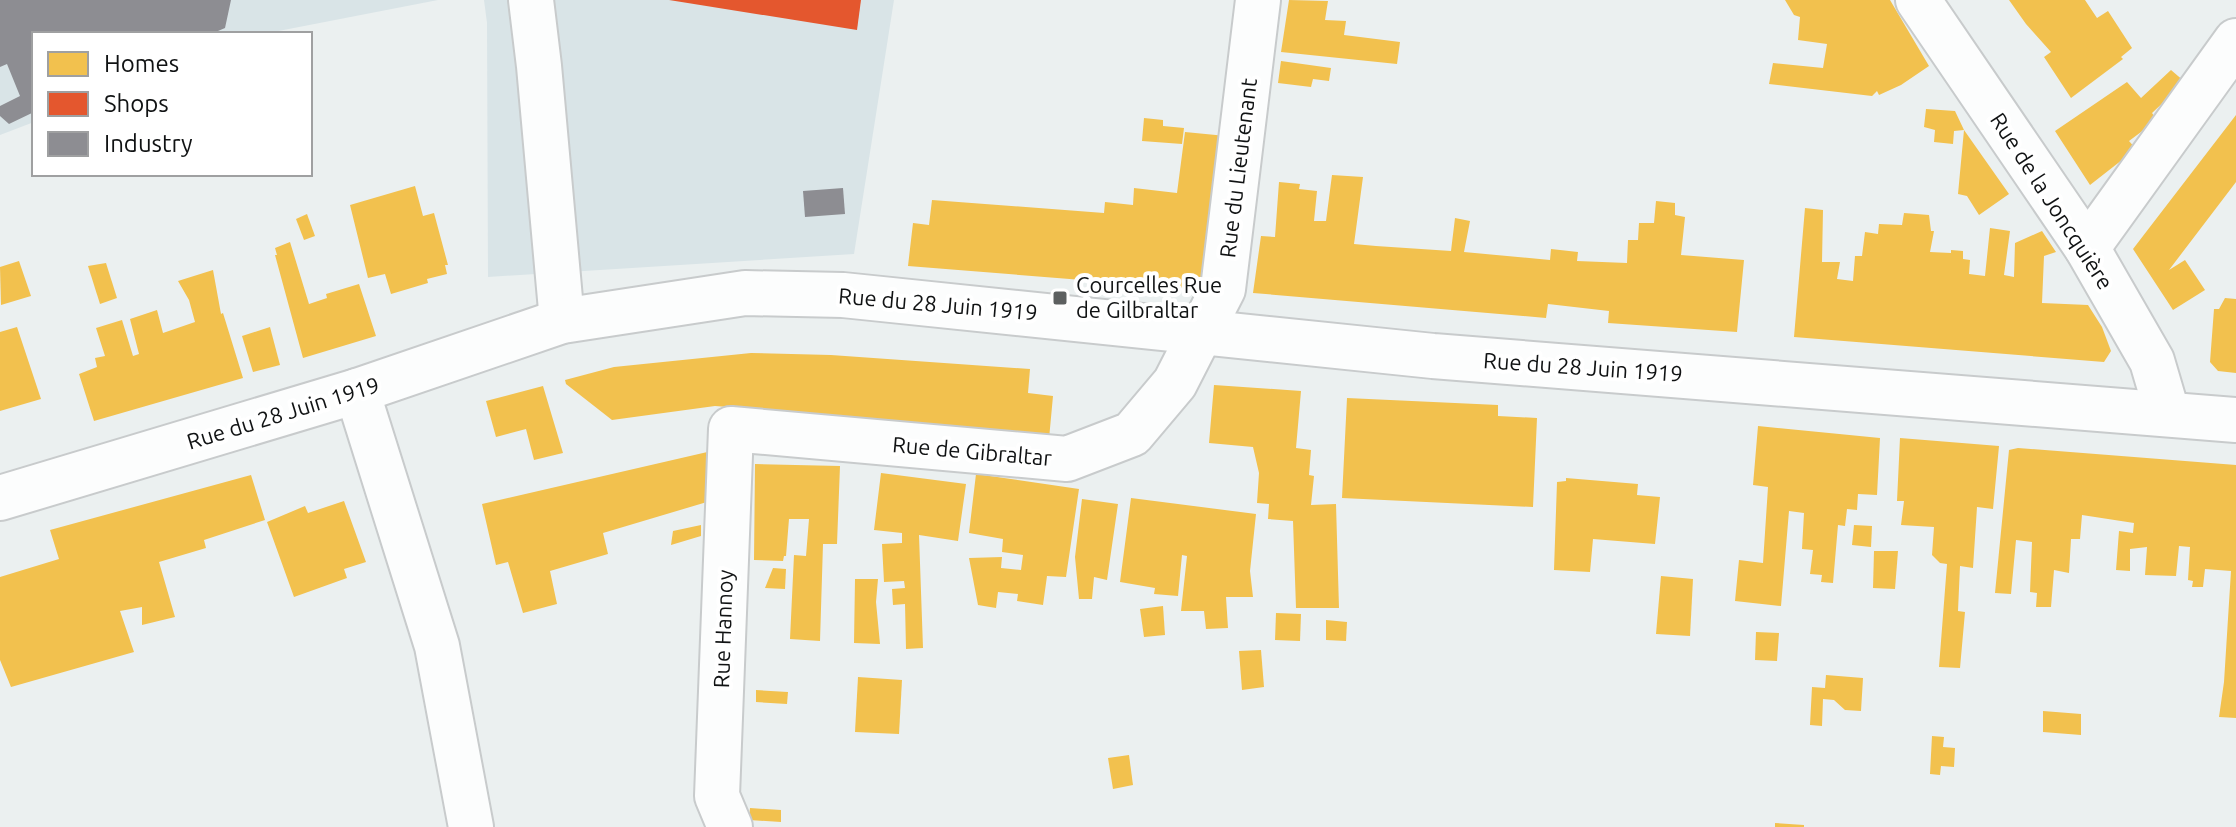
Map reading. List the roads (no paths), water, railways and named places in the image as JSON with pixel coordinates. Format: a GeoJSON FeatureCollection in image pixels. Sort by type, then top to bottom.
{"type":"FeatureCollection","features":[{"type":"Feature","properties":{"kind":"main road"},"geometry":{"type":"LineString","coordinates":[[531,0],[562,321]]}},
{"type":"Feature","properties":{"kind":"main road","name":"Rue du Lieutenant"},"geometry":{"type":"LineString","coordinates":[[1203,331],[1223,289],[1258,0]]}},
{"type":"Feature","properties":{"kind":"main road","name":"Rue de la Joncquière"},"geometry":{"type":"LineString","coordinates":[[1918,0],[2087,248],[2152,361],[2167,412]]}},
{"type":"Feature","properties":{"kind":"main road"},"geometry":{"type":"LineString","coordinates":[[2087,248],[2236,41]]}},
{"type":"Feature","properties":{"kind":"main road","name":"Rue du 28 Juin 1919"},"geometry":{"type":"LineString","coordinates":[[0,498],[357,391],[562,321],[745,293],[843,295],[1433,356],[2167,412],[2236,420]]}},
{"type":"Feature","properties":{"kind":"main road","name":"Rue de Gibraltar"},"geometry":{"type":"LineString","coordinates":[[731,429],[1067,459],[1132,434],[1175,383],[1203,331]]}},
{"type":"Feature","properties":{"kind":"main road"},"geometry":{"type":"LineString","coordinates":[[357,391],[437,646],[471,827]]}},
{"type":"Feature","properties":{"kind":"main road","name":"Rue Hannoy"},"geometry":{"type":"LineString","coordinates":[[730,827],[717,796],[731,429]]}},
{"type":"Feature","properties":{"kind":"place","name":"Courcelles Rue de Gilbraltar"},"geometry":{"type":"Point","coordinates":[1060,298]}}]}
